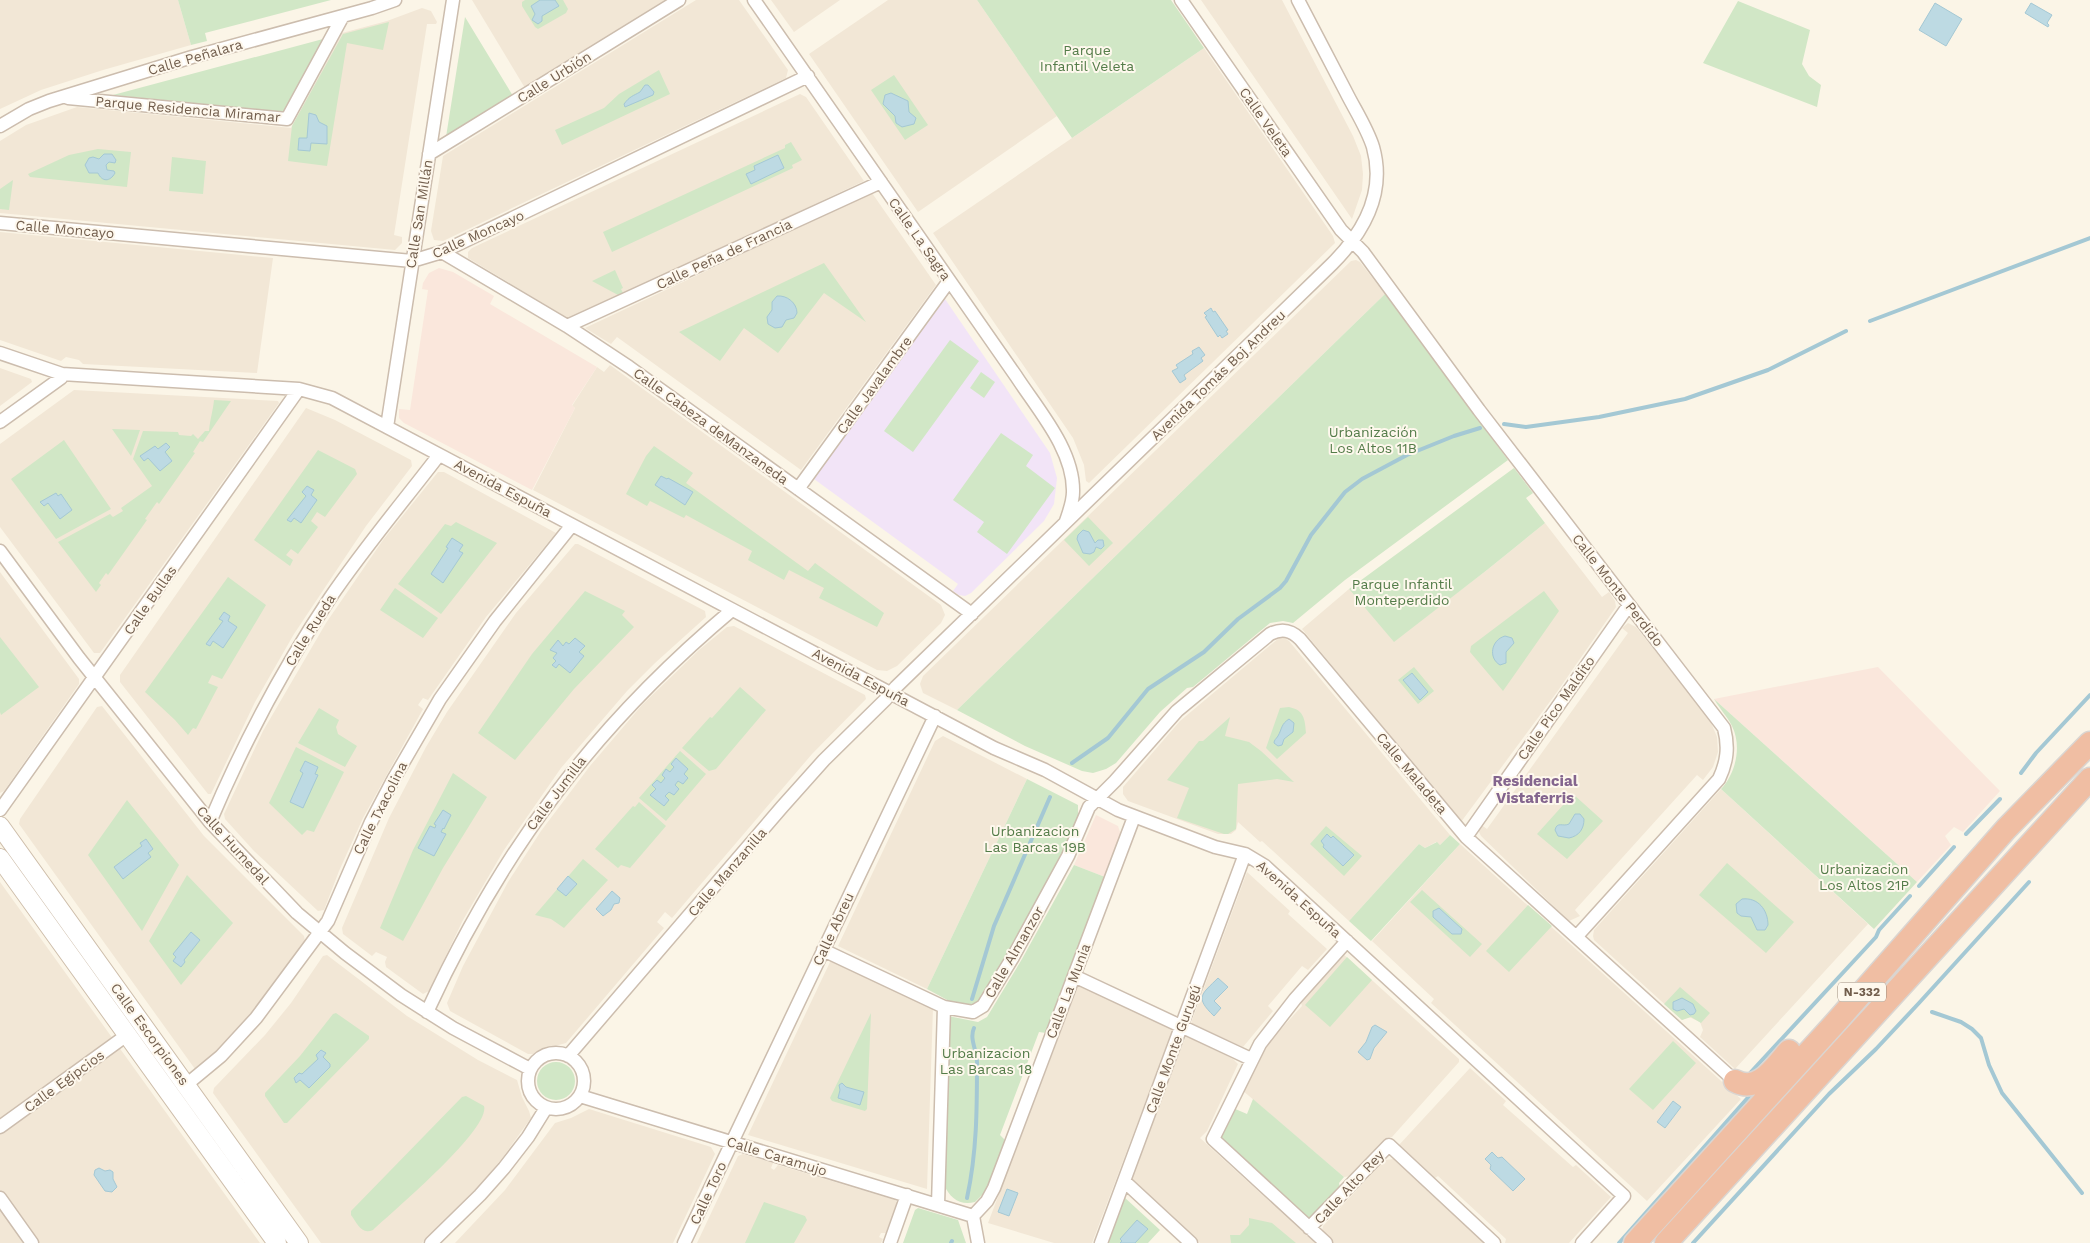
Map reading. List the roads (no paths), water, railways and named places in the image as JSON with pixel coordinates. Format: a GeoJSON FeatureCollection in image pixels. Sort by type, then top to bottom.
{"type":"FeatureCollection","features":[{"type":"Feature","properties":{"kind":"highway"},"geometry":{"type":"LineString","coordinates":[[1735,1081],[1751,1085],[1763,1079],[2059,755],[2090,726]]}},
{"type":"Feature","properties":{"kind":"highway","name":"N-332"},"geometry":{"type":"LineString","coordinates":[[1636,1243],[1837,1021],[2006,829],[2090,743]]}},
{"type":"Feature","properties":{"kind":"highway","name":"N-332"},"geometry":{"type":"LineString","coordinates":[[1666,1243],[2090,779]]}},
{"type":"Feature","properties":{"kind":"street","name":"Calle Peñalara"},"geometry":{"type":"LineString","coordinates":[[0,126],[34,106],[192,57],[395,0]]}},
{"type":"Feature","properties":{"kind":"street","name":"Calle San Millán"},"geometry":{"type":"LineString","coordinates":[[386,427],[453,0]]}},
{"type":"Feature","properties":{"kind":"street","name":"Calle Urbión"},"geometry":{"type":"LineString","coordinates":[[429,154],[678,0]]}},
{"type":"Feature","properties":{"kind":"street","name":"Calle La Sagra"},"geometry":{"type":"LineString","coordinates":[[754,0],[1054,435],[1068,460],[1073,484],[1072,501],[1065,523]]}},
{"type":"Feature","properties":{"kind":"street","name":"Calle Veleta"},"geometry":{"type":"LineString","coordinates":[[1181,0],[1337,224],[1353,242]]}},
{"type":"Feature","properties":{"kind":"street","name":"Avenida Tomás Boj Andreu"},"geometry":{"type":"LineString","coordinates":[[891,693],[1353,242],[1367,216],[1375,192],[1376,176],[1373,149],[1362,123],[1298,0]]}},
{"type":"Feature","properties":{"kind":"street","name":"Parque Residencia Miramar"},"geometry":{"type":"LineString","coordinates":[[62,98],[287,119],[343,16]]}},
{"type":"Feature","properties":{"kind":"street","name":"Calle Moncayo"},"geometry":{"type":"LineString","coordinates":[[0,223],[412,261],[442,252],[808,76]]}},
{"type":"Feature","properties":{"kind":"street","name":"Calle Peña de Francia"},"geometry":{"type":"LineString","coordinates":[[567,326],[881,182]]}},
{"type":"Feature","properties":{"kind":"street","name":"Calle Monte Perdido"},"geometry":{"type":"LineString","coordinates":[[1353,242],[1363,252],[1501,438],[1720,721],[1727,739],[1723,769],[1718,779],[1576,936]]}},
{"type":"Feature","properties":{"kind":"street","name":"Calle Cabeza deManzaneda"},"geometry":{"type":"LineString","coordinates":[[442,252],[567,326],[652,382],[972,614]]}},
{"type":"Feature","properties":{"kind":"street","name":"Calle Javalambre"},"geometry":{"type":"LineString","coordinates":[[798,489],[949,281]]}},
{"type":"Feature","properties":{"kind":"street","name":"Avenida Espuña"},"geometry":{"type":"LineString","coordinates":[[0,353],[62,374],[299,388],[332,398],[994,748],[1045,770],[1134,817],[1215,847],[1245,854],[1265,866],[1624,1196],[1582,1243]]}},
{"type":"Feature","properties":{"kind":"street"},"geometry":{"type":"LineString","coordinates":[[0,422],[61,378],[62,374]]}},
{"type":"Feature","properties":{"kind":"street","name":"Calle Bullas"},"geometry":{"type":"LineString","coordinates":[[0,810],[299,388]]}},
{"type":"Feature","properties":{"kind":"street","name":"Calle Rueda"},"geometry":{"type":"LineString","coordinates":[[210,822],[245,744],[271,694],[310,628],[380,530],[439,455]]}},
{"type":"Feature","properties":{"kind":"street"},"geometry":{"type":"LineString","coordinates":[[1073,484],[1079,490],[1089,492],[1100,490]]}},
{"type":"Feature","properties":{"kind":"street","name":"Calle Txacolina"},"geometry":{"type":"LineString","coordinates":[[186,1085],[221,1056],[256,1018],[331,916],[351,864],[393,780],[440,699],[495,621],[572,525]]}},
{"type":"Feature","properties":{"kind":"street","name":"Calle Humedal"},"geometry":{"type":"LineString","coordinates":[[0,551],[95,677],[210,822],[297,913],[373,974],[427,1012],[530,1069]]}},
{"type":"Feature","properties":{"kind":"street","name":"Calle Pico Maldito"},"geometry":{"type":"LineString","coordinates":[[1466,837],[1629,605]]}},
{"type":"Feature","properties":{"kind":"street","name":"Calle Jumilla"},"geometry":{"type":"LineString","coordinates":[[427,1012],[463,937],[498,876],[566,778],[661,673],[732,610]]}},
{"type":"Feature","properties":{"kind":"street","name":"Calle Maladeta"},"geometry":{"type":"LineString","coordinates":[[1097,798],[1115,781],[1185,703],[1270,634],[1282,630],[1289,631],[1300,639],[1466,837],[1735,1081]]}},
{"type":"Feature","properties":{"kind":"street","name":"Calle Manzanilla"},"geometry":{"type":"LineString","coordinates":[[568,1056],[794,794],[891,693]]}},
{"type":"Feature","properties":{"kind":"street","name":"Calle Abreu"},"geometry":{"type":"LineString","coordinates":[[731,1142],[935,716]]}},
{"type":"Feature","properties":{"kind":"street","name":"Calle Almanzor"},"geometry":{"type":"LineString","coordinates":[[823,950],[944,1007],[973,1012],[983,1006],[1025,935],[1068,856],[1089,807],[1097,798]]}},
{"type":"Feature","properties":{"kind":"street","name":"Calle La Munia"},"geometry":{"type":"LineString","coordinates":[[973,1216],[987,1202],[994,1188],[1134,817]]}},
{"type":"Feature","properties":{"kind":"street","name":"Calle Escorpiones"},"geometry":{"type":"LineString","coordinates":[[0,826],[300,1243]]}},
{"type":"Feature","properties":{"kind":"street","name":"Calle Monte Gurugú"},"geometry":{"type":"LineString","coordinates":[[1100,1243],[1245,854]]}},
{"type":"Feature","properties":{"kind":"street","name":"Calle Escorpiones"},"geometry":{"type":"LineString","coordinates":[[0,858],[277,1243]]}},
{"type":"Feature","properties":{"kind":"street"},"geometry":{"type":"LineString","coordinates":[[1326,1243],[1212,1139],[1260,1044],[1295,1000],[1347,941]]}},
{"type":"Feature","properties":{"kind":"street"},"geometry":{"type":"LineString","coordinates":[[1074,976],[1251,1059]]}},
{"type":"Feature","properties":{"kind":"street"},"geometry":{"type":"LineString","coordinates":[[938,1205],[944,1007]]}},
{"type":"Feature","properties":{"kind":"street","name":"Calle Egipcios"},"geometry":{"type":"LineString","coordinates":[[0,1127],[127,1035]]}},
{"type":"Feature","properties":{"kind":"street"},"geometry":{"type":"LineString","coordinates":[[559,1053],[568,1056],[580,1066],[583,1073],[584,1089],[569,1107],[554,1110],[546,1108],[539,1104],[530,1092],[528,1084],[530,1069],[542,1057],[559,1053]]}},
{"type":"Feature","properties":{"kind":"street","name":"Calle Caramujo"},"geometry":{"type":"LineString","coordinates":[[580,1096],[973,1216]]}},
{"type":"Feature","properties":{"kind":"street"},"geometry":{"type":"LineString","coordinates":[[431,1243],[480,1195],[504,1168],[528,1137],[546,1108]]}},
{"type":"Feature","properties":{"kind":"street","name":"Calle Toro"},"geometry":{"type":"LineString","coordinates":[[684,1243],[731,1142]]}},
{"type":"Feature","properties":{"kind":"street","name":"Calle Alto Rey"},"geometry":{"type":"LineString","coordinates":[[1310,1228],[1388,1145],[1494,1243]]}},
{"type":"Feature","properties":{"kind":"street"},"geometry":{"type":"LineString","coordinates":[[1124,1181],[1192,1243]]}},
{"type":"Feature","properties":{"kind":"street"},"geometry":{"type":"LineString","coordinates":[[890,1243],[906,1195]]}},
{"type":"Feature","properties":{"kind":"street"},"geometry":{"type":"LineString","coordinates":[[0,1198],[32,1243]]}},
{"type":"Feature","properties":{"kind":"street"},"geometry":{"type":"LineString","coordinates":[[973,1216],[978,1243]]}},
{"type":"Feature","properties":{"kind":"water"},"geometry":{"type":"Polygon","coordinates":[[[540,0],[555,0],[559,6],[542,16],[542,21],[538,24],[532,20],[535,14],[531,6],[540,0]]]}},
{"type":"Feature","properties":{"kind":"water"},"geometry":{"type":"Polygon","coordinates":[[[1935,3],[1962,19],[1946,46],[1919,30],[1935,3]]]}},
{"type":"Feature","properties":{"kind":"water"},"geometry":{"type":"Polygon","coordinates":[[[2031,3],[2052,15],[2047,23],[2048,27],[2025,13],[2031,3]]]}},
{"type":"Feature","properties":{"kind":"water"},"geometry":{"type":"Polygon","coordinates":[[[645,85],[648,85],[654,92],[653,95],[625,107],[626,101],[640,92],[645,85]]]}},
{"type":"Feature","properties":{"kind":"water"},"geometry":{"type":"Polygon","coordinates":[[[891,93],[908,101],[909,112],[916,118],[914,124],[902,127],[896,123],[895,116],[883,104],[885,95],[891,93]]]}},
{"type":"Feature","properties":{"kind":"water"},"geometry":{"type":"Polygon","coordinates":[[[309,113],[316,115],[319,122],[327,126],[327,144],[311,143],[310,151],[298,150],[299,138],[307,138],[309,113]]]}},
{"type":"Feature","properties":{"kind":"water"},"geometry":{"type":"Polygon","coordinates":[[[104,154],[112,154],[116,160],[115,163],[109,162],[106,165],[107,170],[114,171],[115,173],[106,180],[98,173],[89,173],[85,165],[89,158],[99,159],[104,154]]]}},
{"type":"Feature","properties":{"kind":"water"},"geometry":{"type":"Polygon","coordinates":[[[778,155],[784,168],[751,184],[746,174],[755,170],[754,166],[778,155]]]}},
{"type":"Feature","properties":{"kind":"water"},"geometry":{"type":"Polygon","coordinates":[[[777,296],[791,300],[797,309],[797,313],[794,318],[786,320],[782,327],[775,328],[768,324],[767,317],[772,310],[772,302],[777,296]]]}},
{"type":"Feature","properties":{"kind":"water"},"geometry":{"type":"Polygon","coordinates":[[[1211,308],[1228,330],[1226,331],[1228,334],[1222,338],[1220,335],[1218,337],[1205,317],[1207,316],[1204,313],[1211,308]]]}},
{"type":"Feature","properties":{"kind":"water"},"geometry":{"type":"Polygon","coordinates":[[[1199,347],[1205,355],[1201,358],[1203,361],[1184,375],[1186,379],[1180,383],[1172,371],[1178,368],[1176,365],[1193,354],[1192,351],[1199,347]]]}},
{"type":"Feature","properties":{"kind":"water"},"geometry":{"type":"Polygon","coordinates":[[[166,443],[170,447],[165,452],[172,461],[160,471],[148,458],[144,461],[140,456],[155,446],[158,449],[166,443]]]}},
{"type":"Feature","properties":{"kind":"water"},"geometry":{"type":"Polygon","coordinates":[[[661,476],[693,492],[685,505],[655,485],[661,476]]]}},
{"type":"Feature","properties":{"kind":"water"},"geometry":{"type":"Polygon","coordinates":[[[307,486],[314,490],[311,495],[317,500],[301,523],[294,518],[291,522],[287,520],[306,496],[302,492],[307,486]]]}},
{"type":"Feature","properties":{"kind":"water"},"geometry":{"type":"Polygon","coordinates":[[[56,493],[58,496],[61,494],[72,510],[60,519],[48,503],[44,506],[40,502],[56,493]]]}},
{"type":"Feature","properties":{"kind":"water"},"geometry":{"type":"Polygon","coordinates":[[[1083,530],[1089,532],[1095,543],[1098,540],[1103,540],[1104,546],[1101,549],[1096,547],[1094,552],[1090,554],[1083,553],[1077,539],[1083,530]]]}},
{"type":"Feature","properties":{"kind":"water"},"geometry":{"type":"Polygon","coordinates":[[[452,538],[463,545],[459,551],[463,553],[443,583],[431,574],[448,548],[446,547],[452,538]]]}},
{"type":"Feature","properties":{"kind":"water"},"geometry":{"type":"Polygon","coordinates":[[[224,612],[230,616],[228,621],[237,627],[223,648],[213,641],[210,646],[206,644],[223,621],[219,619],[224,612]]]}},
{"type":"Feature","properties":{"kind":"water"},"geometry":{"type":"Polygon","coordinates":[[[1505,636],[1512,638],[1514,643],[1506,652],[1506,663],[1500,665],[1494,658],[1493,649],[1497,641],[1505,636]]]}},
{"type":"Feature","properties":{"kind":"water"},"geometry":{"type":"Polygon","coordinates":[[[575,638],[585,646],[579,652],[584,656],[570,673],[559,664],[556,668],[552,665],[556,661],[553,658],[557,653],[550,650],[558,640],[563,646],[566,642],[569,644],[575,638]]]}},
{"type":"Feature","properties":{"kind":"water"},"geometry":{"type":"Polygon","coordinates":[[[1412,673],[1428,692],[1420,700],[1403,680],[1412,673]]]}},
{"type":"Feature","properties":{"kind":"water"},"geometry":{"type":"Polygon","coordinates":[[[1289,719],[1294,723],[1293,732],[1284,739],[1282,745],[1278,746],[1274,741],[1283,725],[1289,719]]]}},
{"type":"Feature","properties":{"kind":"water"},"geometry":{"type":"Polygon","coordinates":[[[676,758],[688,769],[684,774],[688,778],[683,784],[678,781],[675,785],[679,789],[674,795],[669,792],[665,796],[669,800],[664,806],[650,795],[656,789],[652,785],[657,780],[661,783],[665,778],[662,775],[666,769],[670,772],[674,767],[671,764],[676,758]]]}},
{"type":"Feature","properties":{"kind":"water"},"geometry":{"type":"Polygon","coordinates":[[[305,761],[318,767],[315,774],[318,775],[303,808],[290,802],[303,773],[300,771],[305,761]]]}},
{"type":"Feature","properties":{"kind":"water"},"geometry":{"type":"Polygon","coordinates":[[[443,810],[451,815],[441,832],[446,834],[434,856],[418,848],[430,826],[435,828],[436,825],[434,824],[443,810]]]}},
{"type":"Feature","properties":{"kind":"water"},"geometry":{"type":"Polygon","coordinates":[[[1575,814],[1580,814],[1584,819],[1580,831],[1576,836],[1569,838],[1558,836],[1555,830],[1556,827],[1569,824],[1575,814]]]}},
{"type":"Feature","properties":{"kind":"water"},"geometry":{"type":"Polygon","coordinates":[[[1327,834],[1331,838],[1333,836],[1354,855],[1343,866],[1323,847],[1324,845],[1321,841],[1327,834]]]}},
{"type":"Feature","properties":{"kind":"water"},"geometry":{"type":"Polygon","coordinates":[[[146,839],[153,849],[148,853],[151,857],[123,879],[114,867],[142,846],[140,843],[146,839]]]}},
{"type":"Feature","properties":{"kind":"water"},"geometry":{"type":"Polygon","coordinates":[[[568,876],[577,884],[566,896],[557,889],[568,876]]]}},
{"type":"Feature","properties":{"kind":"water"},"geometry":{"type":"Polygon","coordinates":[[[612,891],[620,898],[619,903],[614,904],[611,910],[603,916],[596,909],[612,891]]]}},
{"type":"Feature","properties":{"kind":"water"},"geometry":{"type":"Polygon","coordinates":[[[1742,899],[1757,902],[1764,910],[1768,919],[1768,925],[1765,930],[1757,930],[1751,917],[1741,916],[1737,913],[1736,904],[1742,899]]]}},
{"type":"Feature","properties":{"kind":"water"},"geometry":{"type":"Polygon","coordinates":[[[1439,908],[1462,929],[1461,934],[1452,934],[1433,917],[1433,911],[1439,908]]]}},
{"type":"Feature","properties":{"kind":"water"},"geometry":{"type":"Polygon","coordinates":[[[191,932],[200,940],[184,960],[185,962],[181,967],[173,961],[176,957],[173,954],[191,932]]]}},
{"type":"Feature","properties":{"kind":"water"},"geometry":{"type":"Polygon","coordinates":[[[1218,978],[1228,987],[1214,1001],[1221,1008],[1214,1016],[1204,1004],[1202,996],[1218,978]]]}},
{"type":"Feature","properties":{"kind":"water"},"geometry":{"type":"Polygon","coordinates":[[[1682,998],[1693,1004],[1696,1011],[1694,1014],[1690,1015],[1684,1009],[1677,1011],[1673,1009],[1673,1002],[1682,998]]]}},
{"type":"Feature","properties":{"kind":"water"},"geometry":{"type":"Polygon","coordinates":[[[1375,1025],[1387,1032],[1374,1048],[1370,1059],[1367,1060],[1358,1052],[1375,1025]]]}},
{"type":"Feature","properties":{"kind":"water"},"geometry":{"type":"Polygon","coordinates":[[[321,1050],[326,1053],[323,1057],[330,1064],[330,1067],[309,1088],[300,1080],[296,1083],[294,1078],[299,1073],[302,1074],[318,1059],[316,1055],[321,1050]]]}},
{"type":"Feature","properties":{"kind":"water"},"geometry":{"type":"Polygon","coordinates":[[[842,1083],[846,1087],[864,1092],[860,1105],[838,1098],[839,1085],[842,1083]]]}},
{"type":"Feature","properties":{"kind":"water"},"geometry":{"type":"Polygon","coordinates":[[[1673,1101],[1681,1107],[1665,1128],[1657,1122],[1673,1101]]]}},
{"type":"Feature","properties":{"kind":"water"},"geometry":{"type":"Polygon","coordinates":[[[1492,1152],[1498,1158],[1502,1157],[1525,1179],[1513,1191],[1490,1169],[1491,1165],[1485,1159],[1492,1152]]]}},
{"type":"Feature","properties":{"kind":"water"},"geometry":{"type":"Polygon","coordinates":[[[99,1168],[113,1172],[113,1179],[117,1187],[112,1192],[105,1191],[94,1175],[95,1170],[99,1168]]]}},
{"type":"Feature","properties":{"kind":"water"},"geometry":{"type":"Polygon","coordinates":[[[1007,1189],[1018,1193],[1009,1216],[998,1212],[1007,1189]]]}},
{"type":"Feature","properties":{"kind":"water"},"geometry":{"type":"Polygon","coordinates":[[[1137,1220],[1148,1229],[1135,1243],[1120,1243],[1122,1241],[1120,1239],[1137,1220]]]}},
{"type":"Feature","properties":{"kind":"waterway"},"geometry":{"type":"LineString","coordinates":[[1870,321],[2090,238]]}},
{"type":"Feature","properties":{"kind":"waterway"},"geometry":{"type":"LineString","coordinates":[[1504,424],[1526,427],[1599,417],[1685,399],[1768,370],[1846,331]]}},
{"type":"Feature","properties":{"kind":"waterway"},"geometry":{"type":"LineString","coordinates":[[1072,763],[1108,738],[1148,689],[1204,652],[1238,619],[1280,588],[1286,581],[1311,535],[1345,492],[1362,479],[1407,455],[1454,436],[1480,428]]}},
{"type":"Feature","properties":{"kind":"waterway"},"geometry":{"type":"LineString","coordinates":[[2021,773],[2036,753],[2090,695]]}},
{"type":"Feature","properties":{"kind":"waterway"},"geometry":{"type":"LineString","coordinates":[[972,999],[994,926],[1050,797]]}},
{"type":"Feature","properties":{"kind":"waterway"},"geometry":{"type":"LineString","coordinates":[[1966,834],[2000,799]]}},
{"type":"Feature","properties":{"kind":"waterway"},"geometry":{"type":"LineString","coordinates":[[1919,886],[1954,847]]}},
{"type":"Feature","properties":{"kind":"waterway"},"geometry":{"type":"LineString","coordinates":[[1693,1243],[1829,1094],[1876,1049],[2029,882]]}},
{"type":"Feature","properties":{"kind":"waterway"},"geometry":{"type":"LineString","coordinates":[[1751,1072],[1876,937],[1879,930],[1910,896]]}},
{"type":"Feature","properties":{"kind":"waterway"},"geometry":{"type":"LineString","coordinates":[[1932,1012],[1961,1022],[1981,1038],[1989,1065],[2002,1093],[2082,1193]]}},
{"type":"Feature","properties":{"kind":"waterway"},"geometry":{"type":"LineString","coordinates":[[967,1198],[975,1147],[977,1058],[972,1036],[974,1028]]}},
{"type":"Feature","properties":{"kind":"waterway"},"geometry":{"type":"LineString","coordinates":[[1619,1243],[1752,1093]]}},
{"type":"Feature","properties":{"kind":"district","name":"Residencial Vistaferris"},"geometry":{"type":"Point","coordinates":[1535,790]}},
{"type":"Feature","properties":{"kind":"park label","name":"Parque Infantil Veleta"},"geometry":{"type":"Point","coordinates":[1087,58]}},
{"type":"Feature","properties":{"kind":"park label","name":"Urbanización Los Altos 11B"},"geometry":{"type":"Point","coordinates":[1373,440]}},
{"type":"Feature","properties":{"kind":"park label","name":"Parque Infantil Monteperdido"},"geometry":{"type":"Point","coordinates":[1402,592]}},
{"type":"Feature","properties":{"kind":"park label","name":"Urbanizacion Las Barcas 19B"},"geometry":{"type":"Point","coordinates":[1035,840]}},
{"type":"Feature","properties":{"kind":"park label","name":"Urbanizacion Los Altos 21P"},"geometry":{"type":"Point","coordinates":[1864,878]}},
{"type":"Feature","properties":{"kind":"park label","name":"Urbanizacion Las Barcas 18"},"geometry":{"type":"Point","coordinates":[986,1062]}}]}
